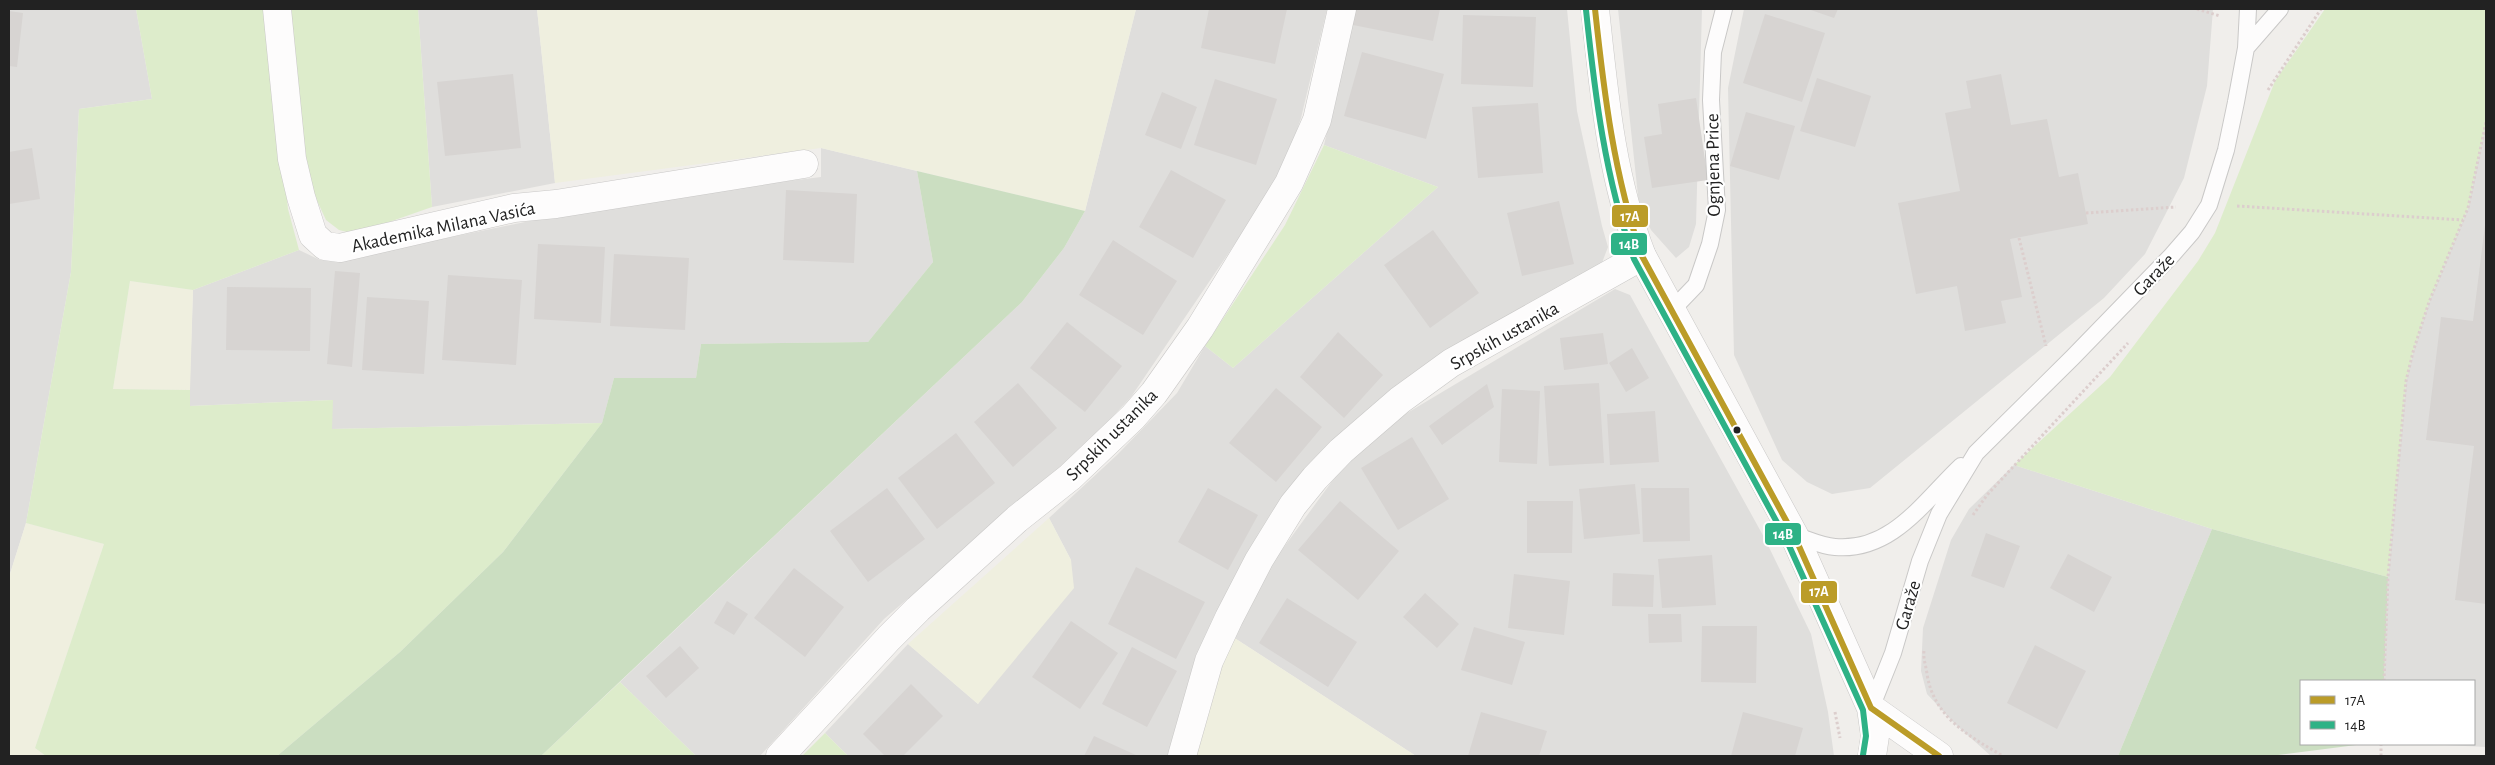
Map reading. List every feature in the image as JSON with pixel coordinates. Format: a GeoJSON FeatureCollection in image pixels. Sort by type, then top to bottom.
{"type":"FeatureCollection","features":[{"type":"Feature","properties":{"kind":"street","name":"Akademika Milana Vasića"},"geometry":{"type":"LineString","coordinates":[[278,9],[292,159],[313,235],[326,246],[340,248],[514,208],[556,204],[804,164]]}},
{"type":"Feature","properties":{"kind":"street","name":"Srpskih ustanika"},"geometry":{"type":"LineString","coordinates":[[780,756],[918,609],[1017,519],[1070,477],[1127,423],[1154,393],[1200,328],[1289,183],[1317,120],[1342,9]]}},
{"type":"Feature","properties":{"kind":"street"},"geometry":{"type":"LineString","coordinates":[[1595,9],[1616,176],[1627,218],[1642,256],[1794,535],[1871,708],[1875,736],[1872,756]]}},
{"type":"Feature","properties":{"kind":"street","name":"Srpskih ustanika"},"geometry":{"type":"LineString","coordinates":[[1182,756],[1209,661],[1229,618],[1259,560],[1293,505],[1315,478],[1341,451],[1400,400],[1451,363],[1642,256]]}},
{"type":"Feature","properties":{"kind":"street"},"geometry":{"type":"LineString","coordinates":[[1871,708],[1939,756]]}},
{"type":"Feature","properties":{"kind":"lane","name":"Ognjena Price"},"geometry":{"type":"LineString","coordinates":[[1672,310],[1696,284],[1710,244],[1717,210],[1711,100],[1713,52],[1724,9]]}},
{"type":"Feature","properties":{"kind":"lane","name":"Garaže"},"geometry":{"type":"LineString","coordinates":[[1794,535],[1834,547],[1861,546],[1884,538],[1903,525],[2054,376],[2192,232],[2209,205],[2226,150],[2246,48],[2248,9]]}},
{"type":"Feature","properties":{"kind":"lane","name":"Garaže"},"geometry":{"type":"LineString","coordinates":[[2246,48],[2280,9]]}},
{"type":"Feature","properties":{"kind":"lane","name":"Garaže"},"geometry":{"type":"LineString","coordinates":[[1871,708],[1893,653],[1920,561],[1940,514],[1976,452]]}},
{"type":"Feature","properties":{"kind":"path"},"geometry":{"type":"LineString","coordinates":[[2266,94],[2321,9]]}},
{"type":"Feature","properties":{"kind":"path"},"geometry":{"type":"LineString","coordinates":[[2384,680],[2388,577],[2406,382],[2412,352],[2429,302],[2464,220],[2486,122]]}},
{"type":"Feature","properties":{"kind":"path"},"geometry":{"type":"LineString","coordinates":[[2086,213],[2209,205],[2464,220]]}},
{"type":"Feature","properties":{"kind":"path"},"geometry":{"type":"LineString","coordinates":[[2019,238],[2054,376]]}},
{"type":"Feature","properties":{"kind":"path"},"geometry":{"type":"LineString","coordinates":[[1972,517],[1987,495],[2130,340]]}},
{"type":"Feature","properties":{"kind":"path"},"geometry":{"type":"LineString","coordinates":[[1925,646],[1924,655],[1929,688],[1936,704],[1944,714],[1980,743],[2003,756]]}},
{"type":"Feature","properties":{"kind":"shaded area"},"geometry":{"type":"Polygon","coordinates":[[[9,9],[136,9],[152,99],[79,109],[71,272],[26,523],[9,577],[9,9]]]}},
{"type":"Feature","properties":{"kind":"shaded area"},"geometry":{"type":"Polygon","coordinates":[[[418,9],[537,9],[555,183],[432,207],[418,9]]]}},
{"type":"Feature","properties":{"kind":"shaded area"},"geometry":{"type":"Polygon","coordinates":[[[1136,9],[1327,9],[1301,118],[1289,153],[1270,192],[1131,397],[1083,448],[884,619],[760,756],[696,756],[620,682],[1022,302],[1064,248],[1085,211],[1136,9]]]}},
{"type":"Feature","properties":{"kind":"shaded area"},"geometry":{"type":"Polygon","coordinates":[[[1356,9],[1567,9],[1577,111],[1608,247],[1600,268],[1514,313],[1416,371],[1338,437],[1289,489],[1239,571],[1173,756],[848,756],[825,733],[908,644],[978,704],[1071,560],[1049,518],[1117,455],[1177,393],[1205,346],[1233,368],[1438,187],[1324,145],[1356,9]]]}},
{"type":"Feature","properties":{"kind":"shaded area"},"geometry":{"type":"Polygon","coordinates":[[[1618,9],[1702,9],[1696,224],[1689,247],[1676,258],[1651,230],[1639,205],[1618,9]]]}},
{"type":"Feature","properties":{"kind":"shaded area"},"geometry":{"type":"Polygon","coordinates":[[[1744,9],[2213,9],[2207,86],[2184,178],[2145,254],[2104,298],[1870,488],[1832,494],[1807,482],[1782,460],[1734,355],[1728,88],[1744,9]]]}},
{"type":"Feature","properties":{"kind":"shaded area"},"geometry":{"type":"Polygon","coordinates":[[[2486,122],[2486,747],[2445,745],[2475,745],[2475,680],[2384,680],[2388,577],[2406,381],[2429,302],[2468,208],[2486,122]]]}},
{"type":"Feature","properties":{"kind":"shaded area"},"geometry":{"type":"Polygon","coordinates":[[[821,148],[917,171],[933,262],[868,342],[701,344],[696,378],[614,378],[602,423],[331,429],[332,400],[189,406],[193,290],[299,250],[320,260],[350,258],[632,200],[821,177],[821,148]]]}},
{"type":"Feature","properties":{"kind":"shaded area"},"geometry":{"type":"Polygon","coordinates":[[[1615,289],[1630,295],[1765,539],[1811,634],[1828,712],[1834,756],[1416,756],[1233,637],[1276,558],[1338,473],[1387,425],[1615,289]]]}},
{"type":"Feature","properties":{"kind":"shaded area"},"geometry":{"type":"Polygon","coordinates":[[[2014,465],[2212,529],[2118,756],[1991,756],[1954,723],[1927,694],[1921,671],[1923,628],[1951,540],[1969,509],[2014,465]]]}},
{"type":"Feature","properties":{"kind":"green space"},"geometry":{"type":"Polygon","coordinates":[[[136,9],[267,9],[288,209],[299,250],[193,290],[130,281],[113,389],[190,390],[190,406],[333,400],[332,429],[602,423],[503,552],[400,652],[277,756],[46,756],[35,748],[104,544],[26,523],[71,272],[79,109],[152,99],[136,9]]]}},
{"type":"Feature","properties":{"kind":"green space"},"geometry":{"type":"Polygon","coordinates":[[[288,9],[418,9],[432,207],[355,234],[339,230],[326,220],[307,179],[288,9]]]}},
{"type":"Feature","properties":{"kind":"green space"},"geometry":{"type":"Polygon","coordinates":[[[537,9],[1136,9],[1085,211],[821,148],[555,183],[537,9]]]}},
{"type":"Feature","properties":{"kind":"green space"},"geometry":{"type":"Polygon","coordinates":[[[2325,9],[2486,9],[2486,122],[2468,208],[2429,302],[2413,352],[2406,382],[2388,577],[2212,529],[2014,465],[2110,377],[2198,261],[2215,233],[2275,81],[2325,9]]]}},
{"type":"Feature","properties":{"kind":"green space"},"geometry":{"type":"Polygon","coordinates":[[[1324,145],[1438,187],[1233,368],[1205,346],[1285,225],[1324,145]]]}},
{"type":"Feature","properties":{"kind":"green space"},"geometry":{"type":"Polygon","coordinates":[[[917,171],[1085,211],[1064,248],[1022,302],[541,756],[277,756],[400,652],[503,552],[602,423],[614,378],[696,378],[701,344],[868,342],[933,262],[917,171]]]}},
{"type":"Feature","properties":{"kind":"green space"},"geometry":{"type":"Polygon","coordinates":[[[130,281],[193,290],[190,390],[113,389],[130,281]]]}},
{"type":"Feature","properties":{"kind":"green space"},"geometry":{"type":"Polygon","coordinates":[[[1049,518],[1071,560],[1074,588],[978,704],[908,644],[1049,518]]]}},
{"type":"Feature","properties":{"kind":"green space"},"geometry":{"type":"Polygon","coordinates":[[[26,523],[104,544],[35,748],[46,756],[9,756],[9,577],[26,523]]]}},
{"type":"Feature","properties":{"kind":"green space"},"geometry":{"type":"Polygon","coordinates":[[[2212,529],[2388,577],[2384,680],[2300,680],[2300,745],[2356,745],[2270,756],[2118,756],[2212,529]]]}},
{"type":"Feature","properties":{"kind":"green space"},"geometry":{"type":"Polygon","coordinates":[[[1233,637],[1416,756],[1194,756],[1219,671],[1233,637]]]}},
{"type":"Feature","properties":{"kind":"green space"},"geometry":{"type":"Polygon","coordinates":[[[620,682],[696,756],[541,756],[620,682]]]}},
{"type":"Feature","properties":{"kind":"green space"},"geometry":{"type":"Polygon","coordinates":[[[825,733],[848,756],[802,756],[825,733]]]}},
{"type":"Feature","properties":{"kind":"building"},"geometry":{"type":"Polygon","coordinates":[[[1209,9],[1287,9],[1275,64],[1201,48],[1209,9]]]}},
{"type":"Feature","properties":{"kind":"building"},"geometry":{"type":"Polygon","coordinates":[[[1356,9],[1440,9],[1433,41],[1353,25],[1356,9]]]}},
{"type":"Feature","properties":{"kind":"building"},"geometry":{"type":"Polygon","coordinates":[[[1808,9],[1838,9],[1834,18],[1808,9]]]}},
{"type":"Feature","properties":{"kind":"building"},"geometry":{"type":"Polygon","coordinates":[[[9,11],[23,13],[17,67],[9,66],[9,11]]]}},
{"type":"Feature","properties":{"kind":"building"},"geometry":{"type":"Polygon","coordinates":[[[1765,14],[1825,33],[1802,102],[1743,83],[1765,14]]]}},
{"type":"Feature","properties":{"kind":"building"},"geometry":{"type":"Polygon","coordinates":[[[1463,15],[1536,17],[1533,87],[1461,84],[1463,15]]]}},
{"type":"Feature","properties":{"kind":"building"},"geometry":{"type":"Polygon","coordinates":[[[1362,52],[1444,74],[1426,139],[1344,116],[1362,52]]]}},
{"type":"Feature","properties":{"kind":"building"},"geometry":{"type":"Polygon","coordinates":[[[513,74],[521,148],[445,156],[437,82],[513,74]]]}},
{"type":"Feature","properties":{"kind":"building"},"geometry":{"type":"Polygon","coordinates":[[[2001,74],[2011,125],[2047,119],[2059,177],[2078,173],[2088,224],[2010,239],[2022,297],[2001,301],[2006,323],[1965,331],[1957,286],[1916,294],[1898,203],[1960,191],[1945,113],[1971,108],[1966,81],[2001,74]]]}},
{"type":"Feature","properties":{"kind":"building"},"geometry":{"type":"Polygon","coordinates":[[[1817,78],[1871,96],[1855,147],[1800,131],[1817,78]]]}},
{"type":"Feature","properties":{"kind":"building"},"geometry":{"type":"Polygon","coordinates":[[[1215,79],[1277,99],[1256,165],[1194,145],[1215,79]]]}},
{"type":"Feature","properties":{"kind":"building"},"geometry":{"type":"Polygon","coordinates":[[[1162,92],[1197,107],[1181,149],[1145,135],[1162,92]]]}},
{"type":"Feature","properties":{"kind":"building"},"geometry":{"type":"Polygon","coordinates":[[[1696,98],[1708,180],[1652,188],[1644,137],[1662,134],[1658,104],[1696,98]]]}},
{"type":"Feature","properties":{"kind":"building"},"geometry":{"type":"Polygon","coordinates":[[[1538,103],[1543,173],[1478,178],[1472,107],[1538,103]]]}},
{"type":"Feature","properties":{"kind":"building"},"geometry":{"type":"Polygon","coordinates":[[[1746,112],[1795,126],[1779,180],[1730,166],[1746,112]]]}},
{"type":"Feature","properties":{"kind":"building"},"geometry":{"type":"Polygon","coordinates":[[[32,148],[40,199],[9,204],[9,152],[32,148]]]}},
{"type":"Feature","properties":{"kind":"building"},"geometry":{"type":"Polygon","coordinates":[[[1171,170],[1226,200],[1193,258],[1139,227],[1171,170]]]}},
{"type":"Feature","properties":{"kind":"building"},"geometry":{"type":"Polygon","coordinates":[[[786,190],[857,194],[854,263],[783,260],[786,190]]]}},
{"type":"Feature","properties":{"kind":"building"},"geometry":{"type":"Polygon","coordinates":[[[1559,201],[1574,264],[1522,276],[1507,213],[1559,201]]]}},
{"type":"Feature","properties":{"kind":"building"},"geometry":{"type":"Polygon","coordinates":[[[2485,225],[2486,604],[2455,600],[2474,446],[2426,440],[2441,317],[2473,321],[2485,225]]]}},
{"type":"Feature","properties":{"kind":"building"},"geometry":{"type":"Polygon","coordinates":[[[1433,230],[1479,293],[1430,328],[1384,265],[1433,230]]]}},
{"type":"Feature","properties":{"kind":"building"},"geometry":{"type":"Polygon","coordinates":[[[1113,240],[1177,281],[1143,335],[1079,295],[1113,240]]]}},
{"type":"Feature","properties":{"kind":"building"},"geometry":{"type":"Polygon","coordinates":[[[538,244],[605,247],[601,323],[534,319],[538,244]]]}},
{"type":"Feature","properties":{"kind":"building"},"geometry":{"type":"Polygon","coordinates":[[[614,254],[689,258],[685,330],[610,326],[614,254]]]}},
{"type":"Feature","properties":{"kind":"building"},"geometry":{"type":"Polygon","coordinates":[[[335,271],[360,273],[352,367],[327,364],[335,271]]]}},
{"type":"Feature","properties":{"kind":"building"},"geometry":{"type":"Polygon","coordinates":[[[448,275],[522,280],[516,365],[442,360],[448,275]]]}},
{"type":"Feature","properties":{"kind":"building"},"geometry":{"type":"Polygon","coordinates":[[[227,287],[311,288],[310,351],[226,350],[227,287]]]}},
{"type":"Feature","properties":{"kind":"building"},"geometry":{"type":"Polygon","coordinates":[[[367,297],[429,301],[424,374],[362,370],[367,297]]]}},
{"type":"Feature","properties":{"kind":"building"},"geometry":{"type":"Polygon","coordinates":[[[1067,322],[1122,366],[1085,412],[1030,368],[1067,322]]]}},
{"type":"Feature","properties":{"kind":"building"},"geometry":{"type":"Polygon","coordinates":[[[1338,332],[1383,375],[1344,418],[1300,377],[1338,332]]]}},
{"type":"Feature","properties":{"kind":"building"},"geometry":{"type":"Polygon","coordinates":[[[1603,333],[1608,364],[1564,370],[1560,338],[1603,333]]]}},
{"type":"Feature","properties":{"kind":"building"},"geometry":{"type":"Polygon","coordinates":[[[1632,348],[1649,378],[1626,392],[1609,363],[1632,348]]]}},
{"type":"Feature","properties":{"kind":"building"},"geometry":{"type":"Polygon","coordinates":[[[1018,383],[1057,428],[1013,467],[974,422],[1018,383]]]}},
{"type":"Feature","properties":{"kind":"building"},"geometry":{"type":"Polygon","coordinates":[[[1599,383],[1604,463],[1549,466],[1544,386],[1599,383]]]}},
{"type":"Feature","properties":{"kind":"building"},"geometry":{"type":"Polygon","coordinates":[[[1487,384],[1494,407],[1442,445],[1429,426],[1487,384]]]}},
{"type":"Feature","properties":{"kind":"building"},"geometry":{"type":"Polygon","coordinates":[[[1276,388],[1322,427],[1276,482],[1229,443],[1276,388]]]}},
{"type":"Feature","properties":{"kind":"building"},"geometry":{"type":"Polygon","coordinates":[[[1502,389],[1540,391],[1537,464],[1499,462],[1502,389]]]}},
{"type":"Feature","properties":{"kind":"building"},"geometry":{"type":"Polygon","coordinates":[[[1655,411],[1659,462],[1610,465],[1607,414],[1655,411]]]}},
{"type":"Feature","properties":{"kind":"building"},"geometry":{"type":"Polygon","coordinates":[[[956,433],[995,483],[937,529],[898,478],[956,433]]]}},
{"type":"Feature","properties":{"kind":"building"},"geometry":{"type":"Polygon","coordinates":[[[1412,437],[1449,499],[1398,530],[1361,468],[1412,437]]]}},
{"type":"Feature","properties":{"kind":"building"},"geometry":{"type":"Polygon","coordinates":[[[1635,484],[1640,534],[1584,539],[1579,489],[1635,484]]]}},
{"type":"Feature","properties":{"kind":"building"},"geometry":{"type":"Polygon","coordinates":[[[887,488],[925,539],[868,582],[830,531],[887,488]]]}},
{"type":"Feature","properties":{"kind":"building"},"geometry":{"type":"Polygon","coordinates":[[[1208,488],[1258,515],[1228,570],[1178,542],[1208,488]]]}},
{"type":"Feature","properties":{"kind":"building"},"geometry":{"type":"Polygon","coordinates":[[[1641,488],[1689,488],[1690,541],[1643,542],[1641,488]]]}},
{"type":"Feature","properties":{"kind":"building"},"geometry":{"type":"Polygon","coordinates":[[[1340,501],[1399,551],[1358,600],[1298,550],[1340,501]]]}},
{"type":"Feature","properties":{"kind":"building"},"geometry":{"type":"Polygon","coordinates":[[[1527,501],[1573,501],[1572,553],[1527,553],[1527,501]]]}},
{"type":"Feature","properties":{"kind":"building"},"geometry":{"type":"Polygon","coordinates":[[[1986,533],[2020,546],[2004,588],[1971,576],[1986,533]]]}},
{"type":"Feature","properties":{"kind":"building"},"geometry":{"type":"Polygon","coordinates":[[[2068,554],[2112,577],[2094,612],[2050,588],[2068,554]]]}},
{"type":"Feature","properties":{"kind":"building"},"geometry":{"type":"Polygon","coordinates":[[[1712,555],[1716,605],[1662,608],[1658,559],[1712,555]]]}},
{"type":"Feature","properties":{"kind":"building"},"geometry":{"type":"Polygon","coordinates":[[[1136,567],[1205,602],[1176,659],[1108,624],[1136,567]]]}},
{"type":"Feature","properties":{"kind":"building"},"geometry":{"type":"Polygon","coordinates":[[[794,568],[844,607],[805,657],[754,618],[794,568]]]}},
{"type":"Feature","properties":{"kind":"building"},"geometry":{"type":"Polygon","coordinates":[[[1613,573],[1654,575],[1653,607],[1612,606],[1613,573]]]}},
{"type":"Feature","properties":{"kind":"building"},"geometry":{"type":"Polygon","coordinates":[[[1514,574],[1570,581],[1564,635],[1508,628],[1514,574]]]}},
{"type":"Feature","properties":{"kind":"building"},"geometry":{"type":"Polygon","coordinates":[[[1425,593],[1459,624],[1437,648],[1403,617],[1425,593]]]}},
{"type":"Feature","properties":{"kind":"building"},"geometry":{"type":"Polygon","coordinates":[[[1287,598],[1357,642],[1328,687],[1259,643],[1287,598]]]}},
{"type":"Feature","properties":{"kind":"building"},"geometry":{"type":"Polygon","coordinates":[[[727,601],[748,614],[734,635],[714,623],[727,601]]]}},
{"type":"Feature","properties":{"kind":"building"},"geometry":{"type":"Polygon","coordinates":[[[1648,614],[1681,614],[1682,642],[1649,643],[1648,614]]]}},
{"type":"Feature","properties":{"kind":"building"},"geometry":{"type":"Polygon","coordinates":[[[1071,621],[1118,653],[1080,709],[1032,677],[1071,621]]]}},
{"type":"Feature","properties":{"kind":"building"},"geometry":{"type":"Polygon","coordinates":[[[1702,626],[1757,626],[1756,683],[1701,682],[1702,626]]]}},
{"type":"Feature","properties":{"kind":"building"},"geometry":{"type":"Polygon","coordinates":[[[1474,627],[1525,642],[1512,685],[1461,670],[1474,627]]]}},
{"type":"Feature","properties":{"kind":"building"},"geometry":{"type":"Polygon","coordinates":[[[2035,645],[2086,671],[2057,729],[2007,703],[2035,645]]]}},
{"type":"Feature","properties":{"kind":"building"},"geometry":{"type":"Polygon","coordinates":[[[680,646],[699,668],[666,698],[646,676],[680,646]]]}},
{"type":"Feature","properties":{"kind":"building"},"geometry":{"type":"Polygon","coordinates":[[[1132,647],[1177,671],[1147,727],[1102,704],[1132,647]]]}},
{"type":"Feature","properties":{"kind":"building"},"geometry":{"type":"Polygon","coordinates":[[[911,684],[943,716],[903,756],[885,756],[863,734],[911,684]]]}},
{"type":"Feature","properties":{"kind":"building"},"geometry":{"type":"Polygon","coordinates":[[[1481,712],[1547,731],[1539,756],[1468,756],[1481,712]]]}},
{"type":"Feature","properties":{"kind":"building"},"geometry":{"type":"Polygon","coordinates":[[[1743,712],[1803,728],[1795,756],[1731,756],[1743,712]]]}},
{"type":"Feature","properties":{"kind":"building"},"geometry":{"type":"Polygon","coordinates":[[[1094,736],[1138,756],[1084,756],[1094,736]]]}},
{"type":"Feature","properties":{"kind":"transit line","name":"17A"},"geometry":{"type":"LineString","coordinates":[[1595,9],[1611,134],[1624,195],[1642,256],[1794,535],[1871,708],[1939,756]]}},
{"type":"Feature","properties":{"kind":"transit line","name":"14B"},"geometry":{"type":"LineString","coordinates":[[1586,10],[1602,136],[1624,229],[1634,259],[1786,539],[1863,710],[1866,736],[1863,755]]}}]}
